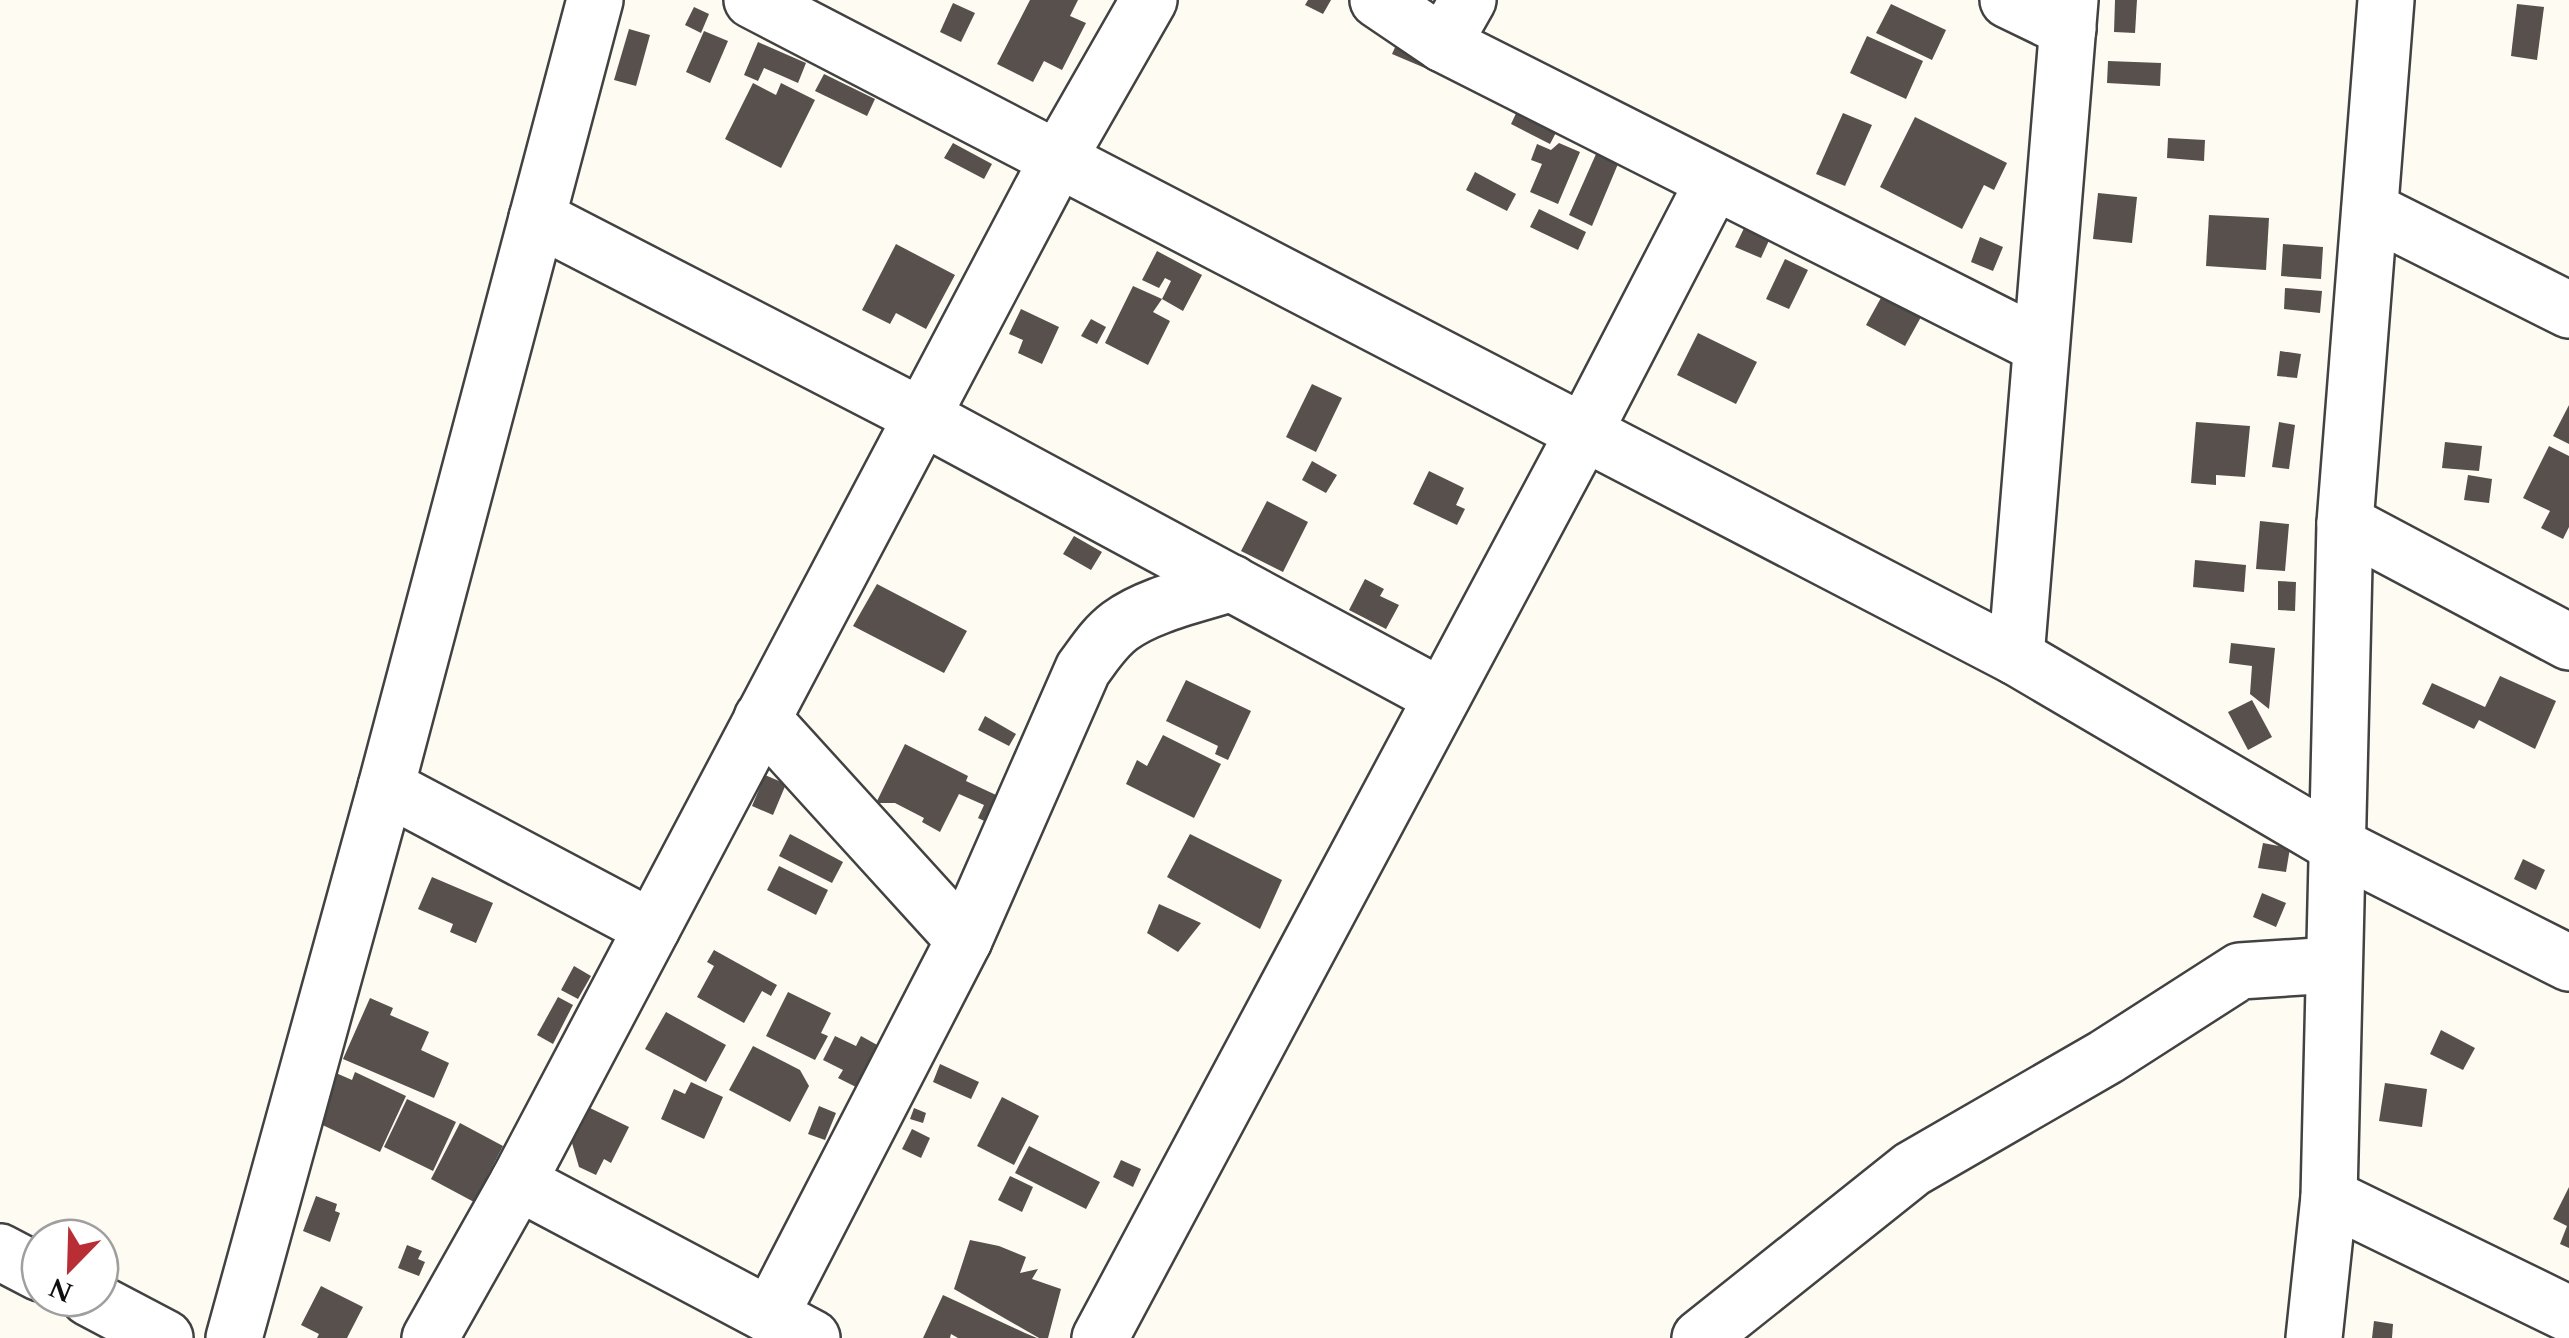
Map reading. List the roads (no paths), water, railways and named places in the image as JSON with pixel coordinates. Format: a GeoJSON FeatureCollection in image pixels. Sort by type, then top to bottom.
{"type":"FeatureCollection","features":[{"type":"Feature","properties":{"kind":"street"},"geometry":{"type":"LineString","coordinates":[[234,1338],[595,0]]}},
{"type":"Feature","properties":{"kind":"street"},"geometry":{"type":"LineString","coordinates":[[752,0],[2016,657],[2338,846],[2569,963]]}},
{"type":"Feature","properties":{"kind":"street"},"geometry":{"type":"LineString","coordinates":[[430,1338],[518,1182],[1058,159],[1148,0]]}},
{"type":"Feature","properties":{"kind":"street"},"geometry":{"type":"LineString","coordinates":[[1378,0],[1456,22],[1713,183],[2040,344]]}},
{"type":"Feature","properties":{"kind":"street"},"geometry":{"type":"LineString","coordinates":[[2008,0],[2069,15],[2016,657]]}},
{"type":"Feature","properties":{"kind":"street"},"geometry":{"type":"LineString","coordinates":[[2314,1338],[2329,1198],[2345,523],[2386,0]]}},
{"type":"Feature","properties":{"kind":"street"},"geometry":{"type":"LineString","coordinates":[[1100,1338],[1713,183]]}},
{"type":"Feature","properties":{"kind":"street"},"geometry":{"type":"LineString","coordinates":[[2370,210],[2569,310]]}},
{"type":"Feature","properties":{"kind":"street"},"geometry":{"type":"LineString","coordinates":[[537,218],[921,416],[1442,698]]}},
{"type":"Feature","properties":{"kind":"street"},"geometry":{"type":"LineString","coordinates":[[2345,523],[2569,642]]}},
{"type":"Feature","properties":{"kind":"street"},"geometry":{"type":"LineString","coordinates":[[518,1182],[791,1327],[1084,669],[1104,640],[1140,615],[1232,583]]}},
{"type":"Feature","properties":{"kind":"street"},"geometry":{"type":"LineString","coordinates":[[762,718],[964,940]]}},
{"type":"Feature","properties":{"kind":"street"},"geometry":{"type":"LineString","coordinates":[[386,786],[652,928]]}},
{"type":"Feature","properties":{"kind":"street"},"geometry":{"type":"LineString","coordinates":[[1700,1338],[1912,1169],[2106,1057],[2240,972],[2333,965]]}},
{"type":"Feature","properties":{"kind":"street"},"geometry":{"type":"LineString","coordinates":[[2329,1198],[2569,1314]]}},
{"type":"Feature","properties":{"kind":"street"},"geometry":{"type":"LineString","coordinates":[[120,1315],[165,1338]]}}]}
